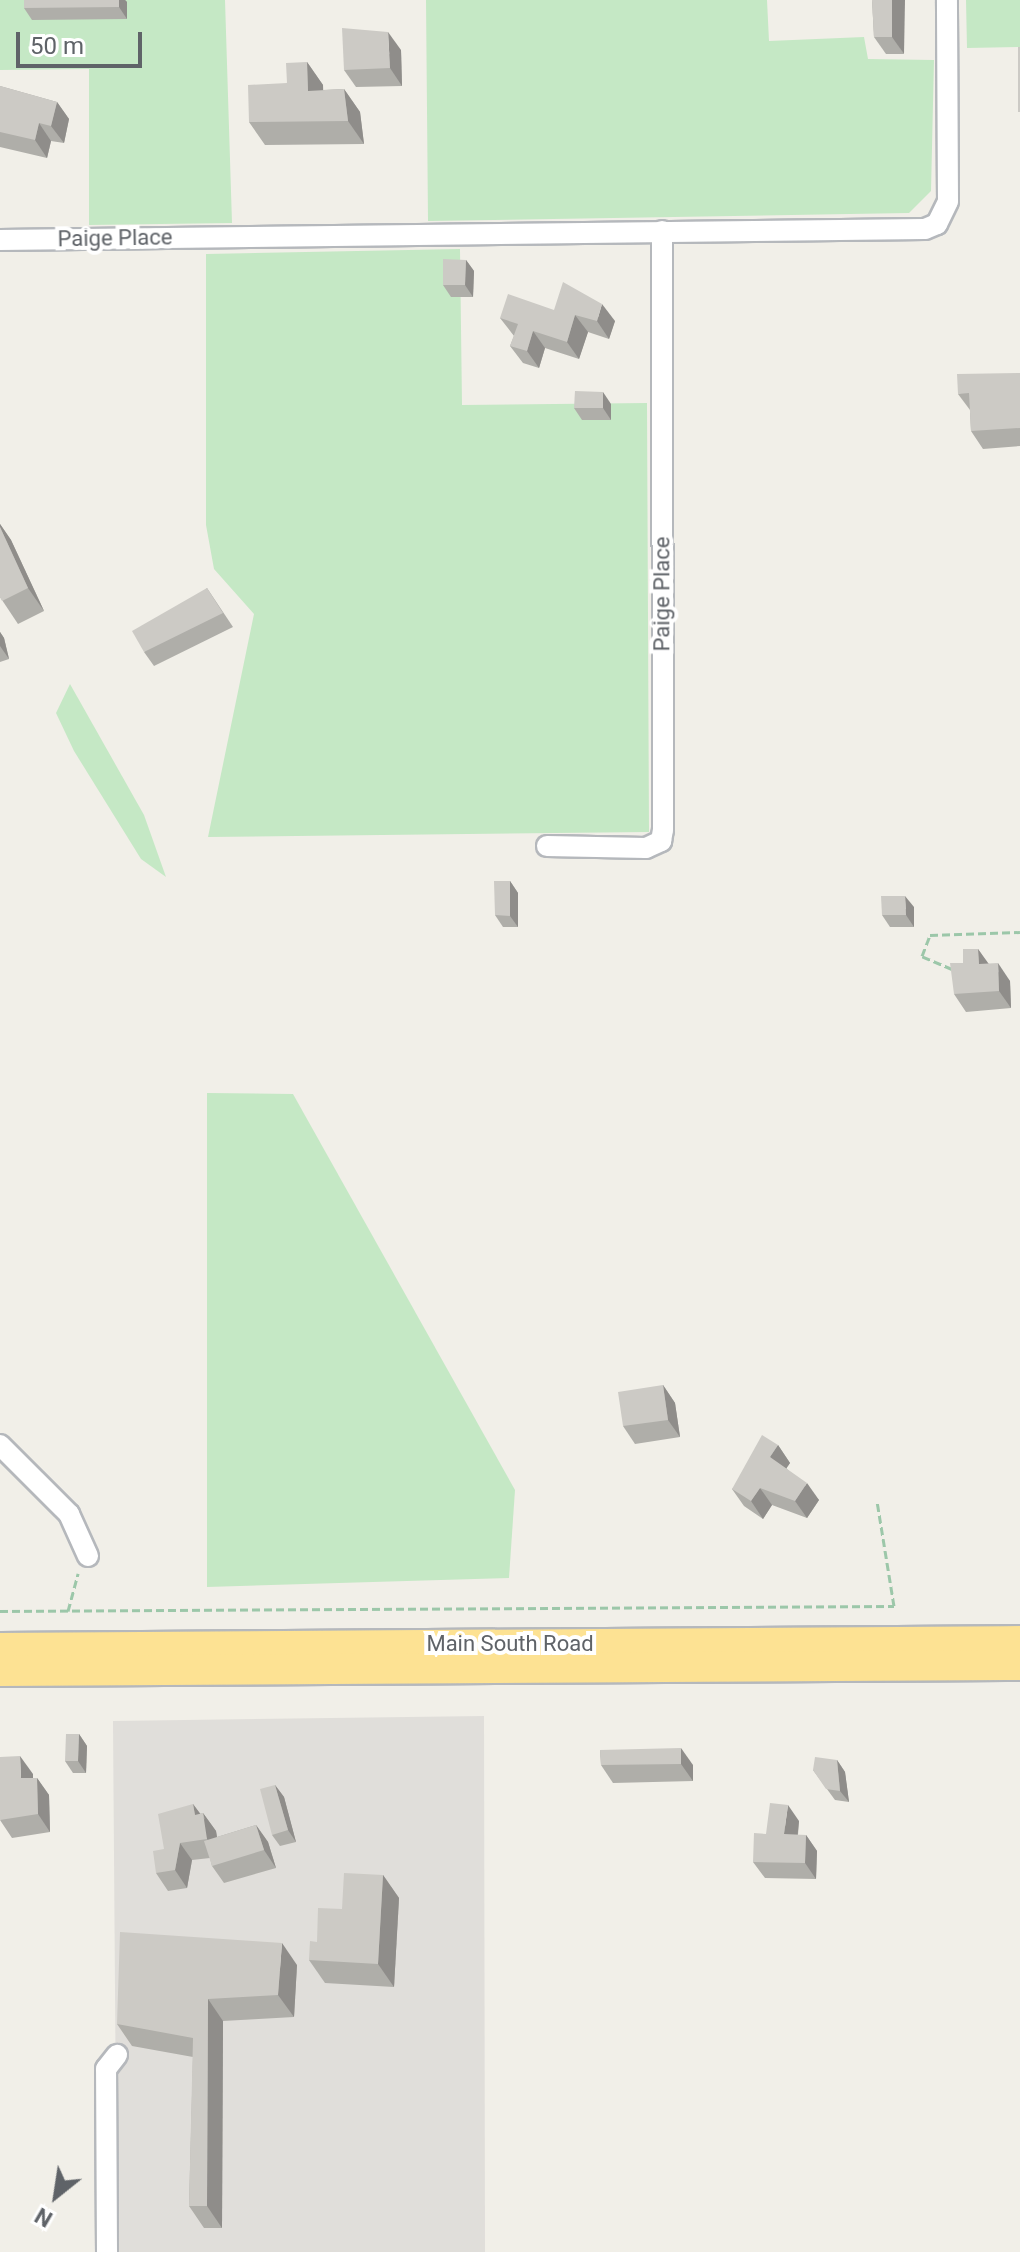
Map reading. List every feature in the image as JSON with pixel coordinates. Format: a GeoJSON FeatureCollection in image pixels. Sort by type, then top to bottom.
{"type":"FeatureCollection","features":[{"type":"Feature","properties":{"kind":"highway","name":"Main South Road"},"geometry":{"type":"LineString","coordinates":[[0,1648],[1017,1659]]}},
{"type":"Feature","properties":{"kind":"highway","name":"Main South Road"},"geometry":{"type":"LineString","coordinates":[[0,1671],[1017,1659]]}},
{"type":"Feature","properties":{"kind":"street","name":"Paige Place"},"geometry":{"type":"LineString","coordinates":[[0,240],[662,231],[910,231],[937,224],[949,187],[947,0]]}},
{"type":"Feature","properties":{"kind":"street","name":"Paige Place"},"geometry":{"type":"LineString","coordinates":[[547,846],[646,848],[661,841],[662,231]]}},
{"type":"Feature","properties":{"kind":"street"},"geometry":{"type":"LineString","coordinates":[[0,1445],[69,1514],[88,1556]]}},
{"type":"Feature","properties":{"kind":"street"},"geometry":{"type":"LineString","coordinates":[[107,2252],[106,2069],[117,2055]]}},
{"type":"Feature","properties":{"kind":"path"},"geometry":{"type":"LineString","coordinates":[[960,970],[927,964],[922,956],[930,935],[1020,932]]}},
{"type":"Feature","properties":{"kind":"path"},"geometry":{"type":"LineString","coordinates":[[0,1611],[894,1606],[877,1501]]}},
{"type":"Feature","properties":{"kind":"path"},"geometry":{"type":"LineString","coordinates":[[68,1611],[70,1585],[88,1556]]}},
{"type":"Feature","properties":{"kind":"shaded area"},"geometry":{"type":"Polygon","coordinates":[[[484,1716],[485,2252],[117,2252],[113,1721],[484,1716]]]}},
{"type":"Feature","properties":{"kind":"green space"},"geometry":{"type":"Polygon","coordinates":[[[0,0],[225,0],[232,223],[89,225],[89,69],[0,70],[0,0]]]}},
{"type":"Feature","properties":{"kind":"green space"},"geometry":{"type":"Polygon","coordinates":[[[426,0],[767,0],[769,41],[864,37],[868,59],[934,60],[931,191],[909,213],[428,221],[426,0]]]}},
{"type":"Feature","properties":{"kind":"green space"},"geometry":{"type":"Polygon","coordinates":[[[966,0],[1020,0],[1020,47],[967,48],[966,0]]]}},
{"type":"Feature","properties":{"kind":"green space"},"geometry":{"type":"Polygon","coordinates":[[[460,249],[462,405],[647,403],[649,832],[208,837],[254,614],[214,569],[206,525],[206,254],[460,249]]]}},
{"type":"Feature","properties":{"kind":"green space"},"geometry":{"type":"Polygon","coordinates":[[[70,684],[144,815],[166,877],[141,859],[74,751],[56,713],[70,684]]]}},
{"type":"Feature","properties":{"kind":"green space"},"geometry":{"type":"Polygon","coordinates":[[[207,1093],[293,1094],[515,1490],[509,1578],[207,1587],[207,1093]]]}},
{"type":"Feature","properties":{"kind":"building"},"geometry":{"type":"Polygon","coordinates":[[[24,0],[119,0],[119,7],[24,8],[24,0]]]}},
{"type":"Feature","properties":{"kind":"building"},"geometry":{"type":"Polygon","coordinates":[[[872,0],[892,0],[892,37],[874,37],[872,0]]]}},
{"type":"Feature","properties":{"kind":"building"},"geometry":{"type":"Polygon","coordinates":[[[342,28],[388,32],[390,68],[344,70],[342,28]]]}},
{"type":"Feature","properties":{"kind":"building"},"geometry":{"type":"Polygon","coordinates":[[[1020,47],[1020,112],[1018,112],[1020,47]]]}},
{"type":"Feature","properties":{"kind":"building"},"geometry":{"type":"Polygon","coordinates":[[[307,62],[308,91],[344,89],[348,121],[249,122],[248,85],[287,83],[286,63],[307,62]]]}},
{"type":"Feature","properties":{"kind":"building"},"geometry":{"type":"Polygon","coordinates":[[[0,86],[57,102],[51,126],[39,123],[35,140],[0,132],[0,86]]]}},
{"type":"Feature","properties":{"kind":"building"},"geometry":{"type":"Polygon","coordinates":[[[443,259],[466,260],[465,285],[443,285],[443,259]]]}},
{"type":"Feature","properties":{"kind":"building"},"geometry":{"type":"Polygon","coordinates":[[[563,282],[602,304],[597,321],[575,315],[567,342],[533,331],[527,351],[510,346],[518,324],[500,318],[508,294],[554,310],[563,282]]]}},
{"type":"Feature","properties":{"kind":"building"},"geometry":{"type":"Polygon","coordinates":[[[1020,373],[1020,428],[971,431],[969,393],[958,394],[957,374],[1020,373]]]}},
{"type":"Feature","properties":{"kind":"building"},"geometry":{"type":"Polygon","coordinates":[[[575,391],[603,392],[603,408],[574,408],[575,391]]]}},
{"type":"Feature","properties":{"kind":"building"},"geometry":{"type":"Polygon","coordinates":[[[0,527],[28,588],[2,601],[0,597],[0,527]]]}},
{"type":"Feature","properties":{"kind":"building"},"geometry":{"type":"Polygon","coordinates":[[[207,588],[223,613],[144,652],[132,631],[207,588]]]}},
{"type":"Feature","properties":{"kind":"building"},"geometry":{"type":"Polygon","coordinates":[[[494,881],[510,881],[510,916],[495,915],[494,881]]]}},
{"type":"Feature","properties":{"kind":"building"},"geometry":{"type":"Polygon","coordinates":[[[881,896],[905,896],[906,915],[882,915],[881,896]]]}},
{"type":"Feature","properties":{"kind":"building"},"geometry":{"type":"Polygon","coordinates":[[[963,949],[978,949],[979,964],[998,963],[999,991],[954,994],[950,963],[963,963],[963,949]]]}},
{"type":"Feature","properties":{"kind":"building"},"geometry":{"type":"Polygon","coordinates":[[[663,1385],[668,1420],[623,1426],[618,1392],[663,1385]]]}},
{"type":"Feature","properties":{"kind":"building"},"geometry":{"type":"Polygon","coordinates":[[[762,1435],[778,1445],[770,1457],[807,1483],[795,1501],[760,1488],[751,1501],[732,1489],[762,1435]]]}},
{"type":"Feature","properties":{"kind":"building"},"geometry":{"type":"Polygon","coordinates":[[[66,1734],[79,1734],[78,1761],[65,1761],[66,1734]]]}},
{"type":"Feature","properties":{"kind":"building"},"geometry":{"type":"Polygon","coordinates":[[[681,1748],[681,1764],[601,1765],[600,1750],[681,1748]]]}},
{"type":"Feature","properties":{"kind":"building"},"geometry":{"type":"Polygon","coordinates":[[[20,1756],[21,1778],[37,1778],[38,1814],[0,1820],[0,1757],[20,1756]]]}},
{"type":"Feature","properties":{"kind":"building"},"geometry":{"type":"Polygon","coordinates":[[[815,1757],[837,1760],[840,1791],[826,1789],[813,1770],[815,1757]]]}},
{"type":"Feature","properties":{"kind":"building"},"geometry":{"type":"Polygon","coordinates":[[[275,1785],[288,1830],[272,1835],[260,1789],[275,1785]]]}},
{"type":"Feature","properties":{"kind":"building"},"geometry":{"type":"Polygon","coordinates":[[[770,1803],[788,1805],[784,1834],[806,1835],[805,1863],[753,1862],[754,1833],[766,1834],[770,1803]]]}},
{"type":"Feature","properties":{"kind":"building"},"geometry":{"type":"Polygon","coordinates":[[[193,1804],[195,1815],[203,1813],[207,1839],[180,1843],[175,1870],[156,1873],[153,1851],[164,1849],[158,1814],[193,1804]]]}},
{"type":"Feature","properties":{"kind":"building"},"geometry":{"type":"Polygon","coordinates":[[[256,1825],[264,1850],[212,1866],[204,1841],[256,1825]]]}},
{"type":"Feature","properties":{"kind":"building"},"geometry":{"type":"Polygon","coordinates":[[[344,1873],[383,1875],[378,1964],[309,1960],[310,1941],[317,1942],[318,1908],[342,1909],[344,1873]]]}},
{"type":"Feature","properties":{"kind":"building"},"geometry":{"type":"Polygon","coordinates":[[[120,1932],[282,1943],[278,1995],[208,1999],[207,2206],[189,2206],[193,2038],[117,2024],[120,1932]]]}}]}
